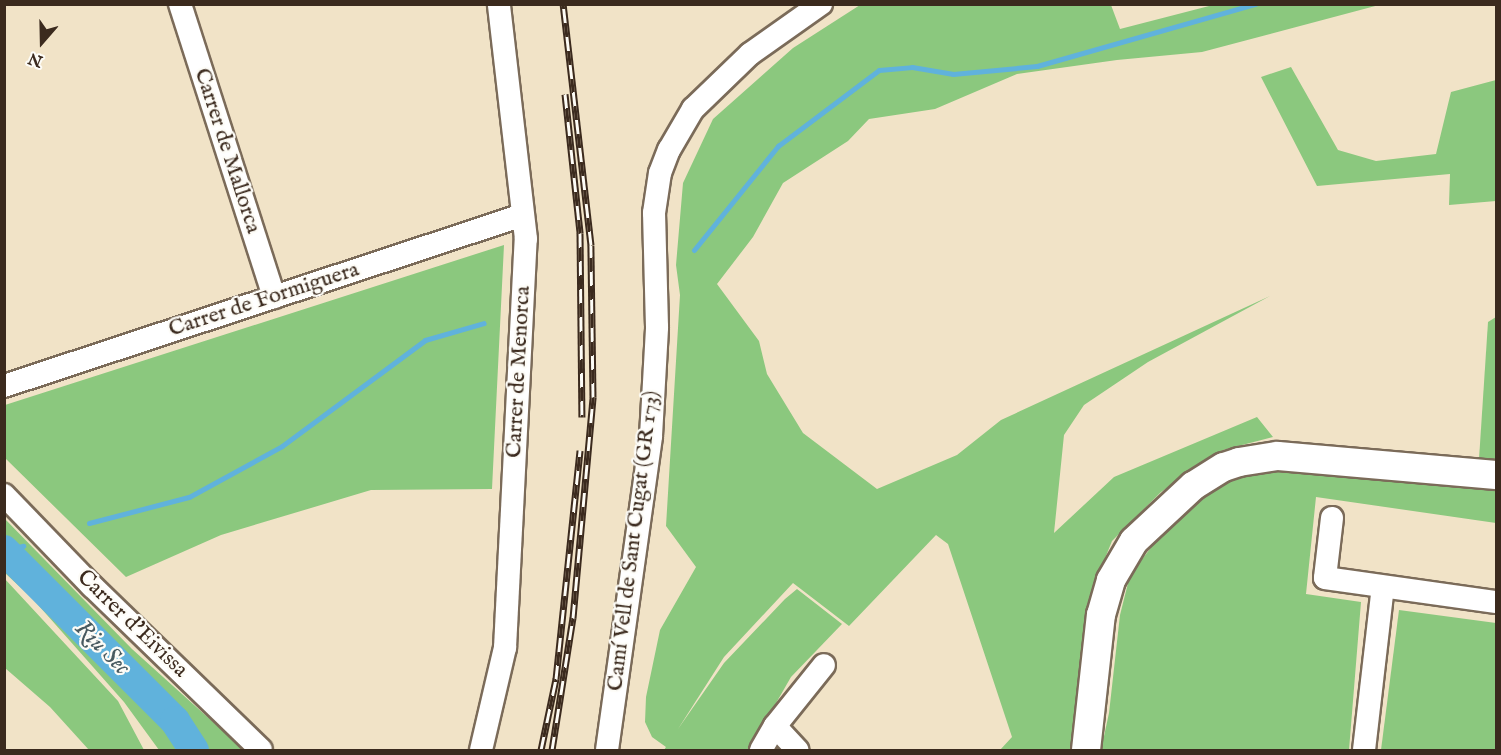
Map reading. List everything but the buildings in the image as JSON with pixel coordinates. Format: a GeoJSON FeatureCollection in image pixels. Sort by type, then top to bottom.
{"type":"FeatureCollection","features":[{"type":"Feature","properties":{"kind":"main road"},"geometry":{"type":"LineString","coordinates":[[1086,750],[1101,615],[1111,580],[1134,541],[1176,500],[1200,482],[1224,467],[1249,459],[1291,456],[1497,475]]}},
{"type":"Feature","properties":{"kind":"street","name":"Carrer de Mallorca"},"geometry":{"type":"LineString","coordinates":[[180,4],[274,297]]}},
{"type":"Feature","properties":{"kind":"street","name":"Carrer de Menorca"},"geometry":{"type":"LineString","coordinates":[[479,746],[495,696],[505,648],[525,251],[499,4]]}},
{"type":"Feature","properties":{"kind":"street","name":"Camí Vell de Sant Cugat (GR 173)"},"geometry":{"type":"LineString","coordinates":[[609,748],[651,436],[657,327],[654,213],[660,173],[669,150],[693,110],[750,54],[821,4]]}},
{"type":"Feature","properties":{"kind":"street","name":"Carrer de Formiguera"},"geometry":{"type":"LineString","coordinates":[[4,386],[523,215]]}},
{"type":"Feature","properties":{"kind":"street","name":"Carrer d'Eivissa"},"geometry":{"type":"LineString","coordinates":[[4,495],[92,586],[261,750]]}},
{"type":"Feature","properties":{"kind":"street"},"geometry":{"type":"LineString","coordinates":[[1332,518],[1325,578],[1497,602]]}},
{"type":"Feature","properties":{"kind":"street"},"geometry":{"type":"LineString","coordinates":[[1364,750],[1383,587]]}},
{"type":"Feature","properties":{"kind":"street"},"geometry":{"type":"LineString","coordinates":[[761,750],[775,726],[824,665]]}},
{"type":"Feature","properties":{"kind":"street"},"geometry":{"type":"LineString","coordinates":[[775,726],[797,750]]}},
{"type":"Feature","properties":{"kind":"green space"},"geometry":{"type":"Polygon","coordinates":[[[860,5],[1111,5],[1120,29],[1213,5],[1379,5],[1202,52],[1117,60],[1017,74],[935,109],[869,119],[848,141],[783,183],[753,237],[717,284],[759,341],[767,374],[803,433],[877,489],[957,455],[1001,420],[1270,296],[1148,362],[1084,405],[1064,435],[1054,533],[1114,477],[1257,417],[1273,437],[1223,450],[1161,492],[1112,541],[1091,593],[1079,703],[1071,750],[1000,750],[1012,737],[948,544],[936,535],[849,626],[793,583],[724,657],[678,729],[724,663],[797,589],[842,624],[791,677],[749,750],[664,750],[666,747],[652,737],[645,722],[646,697],[660,630],[696,567],[666,526],[680,295],[676,265],[683,183],[713,119],[793,48],[860,5]]]}},
{"type":"Feature","properties":{"kind":"green space"},"geometry":{"type":"Polygon","coordinates":[[[1291,67],[1338,150],[1376,161],[1436,154],[1451,92],[1496,80],[1496,201],[1449,205],[1450,174],[1317,186],[1261,77],[1291,67]]]}},
{"type":"Feature","properties":{"kind":"green space"},"geometry":{"type":"Polygon","coordinates":[[[504,245],[492,489],[371,490],[221,535],[126,577],[5,458],[5,405],[504,245]]]}},
{"type":"Feature","properties":{"kind":"green space"},"geometry":{"type":"Polygon","coordinates":[[[1496,317],[1496,460],[1479,459],[1488,322],[1496,317]]]}},
{"type":"Feature","properties":{"kind":"green space"},"geometry":{"type":"Polygon","coordinates":[[[1268,466],[1496,490],[1496,523],[1316,497],[1306,594],[1361,602],[1349,750],[1101,750],[1109,713],[1120,615],[1130,575],[1159,537],[1195,502],[1236,475],[1268,466]]]}},
{"type":"Feature","properties":{"kind":"green space"},"geometry":{"type":"Polygon","coordinates":[[[4,518],[132,649],[244,750],[159,750],[124,702],[32,598],[5,573],[4,518]]]}},
{"type":"Feature","properties":{"kind":"green space"},"geometry":{"type":"Polygon","coordinates":[[[4,578],[118,701],[144,750],[89,750],[50,707],[5,668],[4,578]]]}},
{"type":"Feature","properties":{"kind":"green space"},"geometry":{"type":"Polygon","coordinates":[[[1399,610],[1496,623],[1496,750],[1381,750],[1399,610]]]}},
{"type":"Feature","properties":{"kind":"waterway"},"geometry":{"type":"LineString","coordinates":[[694,250],[778,146],[879,70],[912,67],[953,74],[1037,66],[1255,4]]}},
{"type":"Feature","properties":{"kind":"waterway"},"geometry":{"type":"LineString","coordinates":[[89,523],[189,497],[282,446],[425,340],[484,323]]}},
{"type":"Feature","properties":{"kind":"waterway"},"geometry":{"type":"LineString","coordinates":[[5,551],[23,546]]}},
{"type":"Feature","properties":{"kind":"waterway","name":"Riu Sec"},"geometry":{"type":"LineString","coordinates":[[4,550],[175,721],[194,750]]}},
{"type":"Feature","properties":{"kind":"railway"},"geometry":{"type":"LineString","coordinates":[[552,750],[573,618],[593,397],[591,245],[563,4]]}},
{"type":"Feature","properties":{"kind":"railway"},"geometry":{"type":"LineString","coordinates":[[565,94],[580,233],[582,417]]}},
{"type":"Feature","properties":{"kind":"railway"},"geometry":{"type":"LineString","coordinates":[[541,750],[556,679],[580,450]]}}]}
